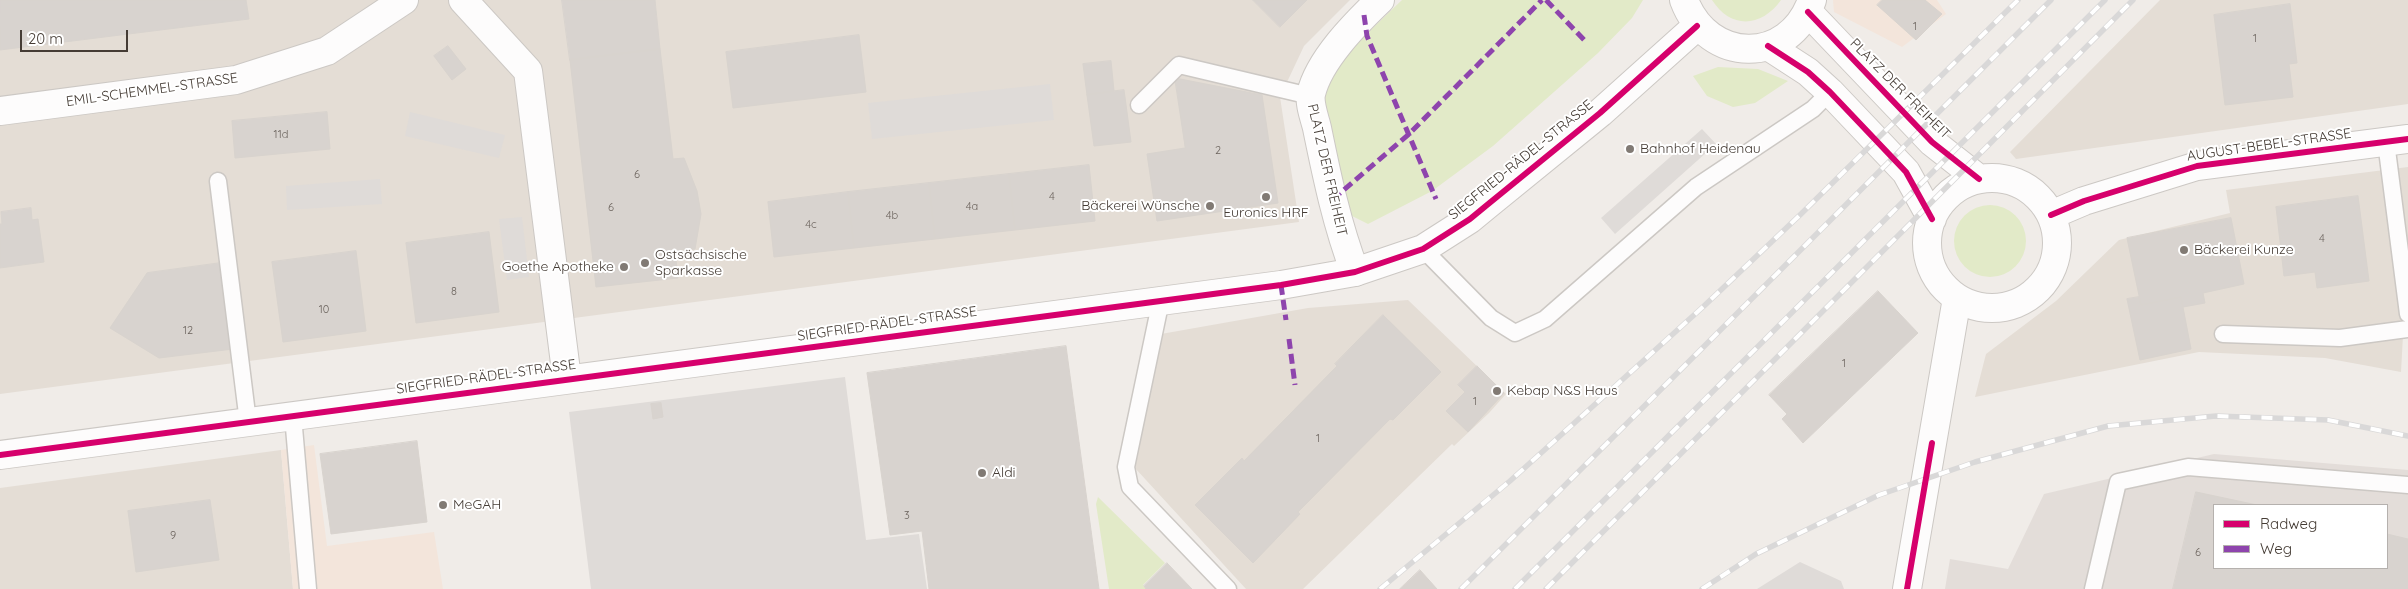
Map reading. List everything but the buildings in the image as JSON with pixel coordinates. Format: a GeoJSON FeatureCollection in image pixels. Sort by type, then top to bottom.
{"type":"FeatureCollection","features":[{"type":"Feature","properties":{"kind":"street","name":"EMIL-SCHEMMEL-STRASSE"},"geometry":{"type":"LineString","coordinates":[[0,111],[236,80],[327,51],[404,0]]}},
{"type":"Feature","properties":{"kind":"street"},"geometry":{"type":"LineString","coordinates":[[463,0],[528,71],[567,379]]}},
{"type":"Feature","properties":{"kind":"street","name":"PLATZ DER FREIHEIT"},"geometry":{"type":"LineString","coordinates":[[1355,272],[1343,241],[1331,196],[1310,96],[1322,67],[1364,15],[1380,0]]}},
{"type":"Feature","properties":{"kind":"street","name":"PLATZ DER FREIHEIT"},"geometry":{"type":"LineString","coordinates":[[1684,0],[1697,26],[1707,35],[1730,47],[1756,49],[1781,41],[1792,33],[1810,6],[1932,142],[1979,179]]}},
{"type":"Feature","properties":{"kind":"street","name":"SIEGFRIED-RÄDEL-STRASSE"},"geometry":{"type":"LineString","coordinates":[[0,455],[1281,285],[1355,272],[1424,249],[1470,219],[1600,113],[1697,26]]}},
{"type":"Feature","properties":{"kind":"street"},"geometry":{"type":"LineString","coordinates":[[1768,46],[1808,72],[1830,92],[1906,172],[1932,219]]}},
{"type":"Feature","properties":{"kind":"street","name":"AUGUST-BEBEL-STRASSE"},"geometry":{"type":"LineString","coordinates":[[2051,215],[2084,201],[2197,166],[2397,140]]}},
{"type":"Feature","properties":{"kind":"street"},"geometry":{"type":"LineString","coordinates":[[1979,179],[2008,179],[2022,184],[2039,198],[2051,215],[2056,233],[2057,252],[2052,270],[2042,285],[2027,298],[2010,305],[1974,305],[1957,298],[1944,286],[1934,272],[1929,255],[1928,236],[1932,219],[1940,205],[1951,193],[1964,184],[1979,179]]}},
{"type":"Feature","properties":{"kind":"street"},"geometry":{"type":"LineString","coordinates":[[1907,589],[1957,298]]}},
{"type":"Feature","properties":{"kind":"lane"},"geometry":{"type":"LineString","coordinates":[[1139,105],[1179,65],[1310,96]]}},
{"type":"Feature","properties":{"kind":"lane"},"geometry":{"type":"LineString","coordinates":[[1424,249],[1491,318],[1514,334],[1545,319],[1696,187],[1814,109],[1830,92]]}},
{"type":"Feature","properties":{"kind":"lane"},"geometry":{"type":"LineString","coordinates":[[2397,140],[2408,314]]}},
{"type":"Feature","properties":{"kind":"lane"},"geometry":{"type":"LineString","coordinates":[[218,181],[248,422]]}},
{"type":"Feature","properties":{"kind":"lane"},"geometry":{"type":"LineString","coordinates":[[1161,300],[1126,467],[1130,487],[1228,589]]}},
{"type":"Feature","properties":{"kind":"lane"},"geometry":{"type":"LineString","coordinates":[[2223,334],[2340,338],[2408,329]]}},
{"type":"Feature","properties":{"kind":"lane"},"geometry":{"type":"LineString","coordinates":[[293,416],[308,589]]}},
{"type":"Feature","properties":{"kind":"lane"},"geometry":{"type":"LineString","coordinates":[[2093,589],[2118,482],[2188,467],[2408,485]]}},
{"type":"Feature","properties":{"kind":"shaded area"},"geometry":{"type":"Polygon","coordinates":[[[0,0],[1350,0],[1304,46],[1280,97],[1299,222],[0,394],[0,0]]]}},
{"type":"Feature","properties":{"kind":"shaded area"},"geometry":{"type":"Polygon","coordinates":[[[1833,0],[1937,0],[1946,14],[1902,47],[1834,12],[1833,0]]]}},
{"type":"Feature","properties":{"kind":"shaded area"},"geometry":{"type":"Polygon","coordinates":[[[2160,0],[2408,0],[2408,104],[2016,159],[2010,152],[2160,0]]]}},
{"type":"Feature","properties":{"kind":"shaded area"},"geometry":{"type":"Polygon","coordinates":[[[1050,84],[1054,120],[872,139],[868,103],[1050,84]]]}},
{"type":"Feature","properties":{"kind":"shaded area"},"geometry":{"type":"Polygon","coordinates":[[[410,112],[505,135],[499,158],[405,136],[410,112]]]}},
{"type":"Feature","properties":{"kind":"shaded area"},"geometry":{"type":"Polygon","coordinates":[[[1702,129],[1716,144],[1615,234],[1601,218],[1702,129]]]}},
{"type":"Feature","properties":{"kind":"shaded area"},"geometry":{"type":"Polygon","coordinates":[[[2408,167],[2408,317],[2404,317],[2401,372],[2325,358],[2199,352],[1975,397],[1986,354],[2056,301],[2119,240],[2230,213],[2226,190],[2408,167]]]}},
{"type":"Feature","properties":{"kind":"shaded area"},"geometry":{"type":"Polygon","coordinates":[[[380,179],[382,204],[287,210],[286,186],[380,179]]]}},
{"type":"Feature","properties":{"kind":"shaded area"},"geometry":{"type":"Polygon","coordinates":[[[522,217],[529,277],[507,280],[499,219],[522,217]]]}},
{"type":"Feature","properties":{"kind":"shaded area"},"geometry":{"type":"Polygon","coordinates":[[[1408,300],[1506,394],[1489,413],[1454,446],[1452,444],[1303,589],[1246,589],[1135,468],[1161,334],[1308,308],[1408,300]]]}},
{"type":"Feature","properties":{"kind":"shaded area"},"geometry":{"type":"Polygon","coordinates":[[[845,377],[866,540],[919,534],[927,589],[591,589],[569,412],[845,377]]]}},
{"type":"Feature","properties":{"kind":"shaded area"},"geometry":{"type":"Polygon","coordinates":[[[314,445],[327,546],[434,532],[443,589],[293,589],[281,450],[314,445]]]}},
{"type":"Feature","properties":{"kind":"shaded area"},"geometry":{"type":"Polygon","coordinates":[[[281,450],[293,589],[0,589],[0,488],[281,450]]]}},
{"type":"Feature","properties":{"kind":"shaded area"},"geometry":{"type":"Polygon","coordinates":[[[2214,454],[2408,470],[2408,589],[1945,589],[1950,559],[2008,569],[2044,494],[2214,454]]]}},
{"type":"Feature","properties":{"kind":"shaded area"},"geometry":{"type":"Polygon","coordinates":[[[1800,562],[1841,581],[1844,589],[1757,589],[1800,562]]]}},
{"type":"Feature","properties":{"kind":"green space"},"geometry":{"type":"Polygon","coordinates":[[[1402,0],[1643,0],[1632,18],[1598,53],[1493,146],[1432,191],[1368,224],[1348,214],[1323,100],[1334,65],[1402,0]]]}},
{"type":"Feature","properties":{"kind":"green space"},"geometry":{"type":"Polygon","coordinates":[[[1712,0],[1781,0],[1765,16],[1756,20],[1746,21],[1728,16],[1712,0]]]}},
{"type":"Feature","properties":{"kind":"green space"},"geometry":{"type":"Polygon","coordinates":[[[1718,67],[1758,69],[1788,81],[1755,103],[1733,107],[1707,96],[1693,76],[1718,67]]]}},
{"type":"Feature","properties":{"kind":"green space"},"geometry":{"type":"Polygon","coordinates":[[[1990,205],[2010,211],[2020,221],[2026,241],[2020,261],[2010,271],[1990,277],[1970,271],[1960,261],[1954,241],[1960,221],[1970,211],[1990,205]]]}},
{"type":"Feature","properties":{"kind":"green space"},"geometry":{"type":"Polygon","coordinates":[[[1098,497],[1165,563],[1143,585],[1146,589],[1109,589],[1096,504],[1098,497]]]}},
{"type":"Feature","properties":{"kind":"railway"},"geometry":{"type":"LineString","coordinates":[[1380,589],[1510,481],[1704,306],[1801,214],[2018,0]]}},
{"type":"Feature","properties":{"kind":"railway"},"geometry":{"type":"LineString","coordinates":[[1461,589],[2051,0]]}},
{"type":"Feature","properties":{"kind":"railway"},"geometry":{"type":"LineString","coordinates":[[1515,589],[2105,0]]}},
{"type":"Feature","properties":{"kind":"railway"},"geometry":{"type":"LineString","coordinates":[[1546,589],[2133,0]]}},
{"type":"Feature","properties":{"kind":"railway"},"geometry":{"type":"LineString","coordinates":[[1702,589],[1756,554],[1879,495],[1975,462],[2108,426],[2216,416],[2328,420],[2408,436]]}},
{"type":"Feature","properties":{"kind":"marked path"},"geometry":{"type":"LineString","coordinates":[[1331,196],[1339,194],[1409,134],[1542,0]]}},
{"type":"Feature","properties":{"kind":"marked path"},"geometry":{"type":"LineString","coordinates":[[1546,0],[1587,43]]}},
{"type":"Feature","properties":{"kind":"marked path"},"geometry":{"type":"LineString","coordinates":[[1364,15],[1367,36],[1436,199]]}},
{"type":"Feature","properties":{"kind":"marked path"},"geometry":{"type":"LineString","coordinates":[[1281,285],[1286,320]]}},
{"type":"Feature","properties":{"kind":"marked path"},"geometry":{"type":"LineString","coordinates":[[1289,339],[1295,385]]}},
{"type":"Feature","properties":{"kind":"cycle path"},"geometry":{"type":"LineString","coordinates":[[1808,12],[1932,142],[1979,179]]}},
{"type":"Feature","properties":{"kind":"cycle path"},"geometry":{"type":"LineString","coordinates":[[0,455],[1281,285],[1355,272],[1423,249],[1470,219],[1600,113],[1697,26]]}},
{"type":"Feature","properties":{"kind":"cycle path"},"geometry":{"type":"LineString","coordinates":[[1768,46],[1808,72],[1830,92],[1906,172],[1932,219]]}},
{"type":"Feature","properties":{"kind":"cycle path"},"geometry":{"type":"LineString","coordinates":[[2051,215],[2084,201],[2197,166],[2408,139]]}},
{"type":"Feature","properties":{"kind":"cycle path"},"geometry":{"type":"LineString","coordinates":[[1907,589],[1932,443]]}},
{"type":"Feature","properties":{"kind":"place","name":"Bahnhof Heidenau"},"geometry":{"type":"Point","coordinates":[1630,149]}},
{"type":"Feature","properties":{"kind":"place","name":"Euronics HRF"},"geometry":{"type":"Point","coordinates":[1266,197]}},
{"type":"Feature","properties":{"kind":"place","name":"Bäckerei Wünsche"},"geometry":{"type":"Point","coordinates":[1210,206]}},
{"type":"Feature","properties":{"kind":"place","name":"Bäckerei Kunze"},"geometry":{"type":"Point","coordinates":[2184,250]}},
{"type":"Feature","properties":{"kind":"place","name":"Ostsächsische Sparkasse"},"geometry":{"type":"Point","coordinates":[645,263]}},
{"type":"Feature","properties":{"kind":"place","name":"Goethe Apotheke"},"geometry":{"type":"Point","coordinates":[624,267]}},
{"type":"Feature","properties":{"kind":"place","name":"Kebap N&S Haus"},"geometry":{"type":"Point","coordinates":[1497,391]}},
{"type":"Feature","properties":{"kind":"place","name":"Aldi"},"geometry":{"type":"Point","coordinates":[982,473]}},
{"type":"Feature","properties":{"kind":"place","name":"MeGAH"},"geometry":{"type":"Point","coordinates":[443,505]}}]}
